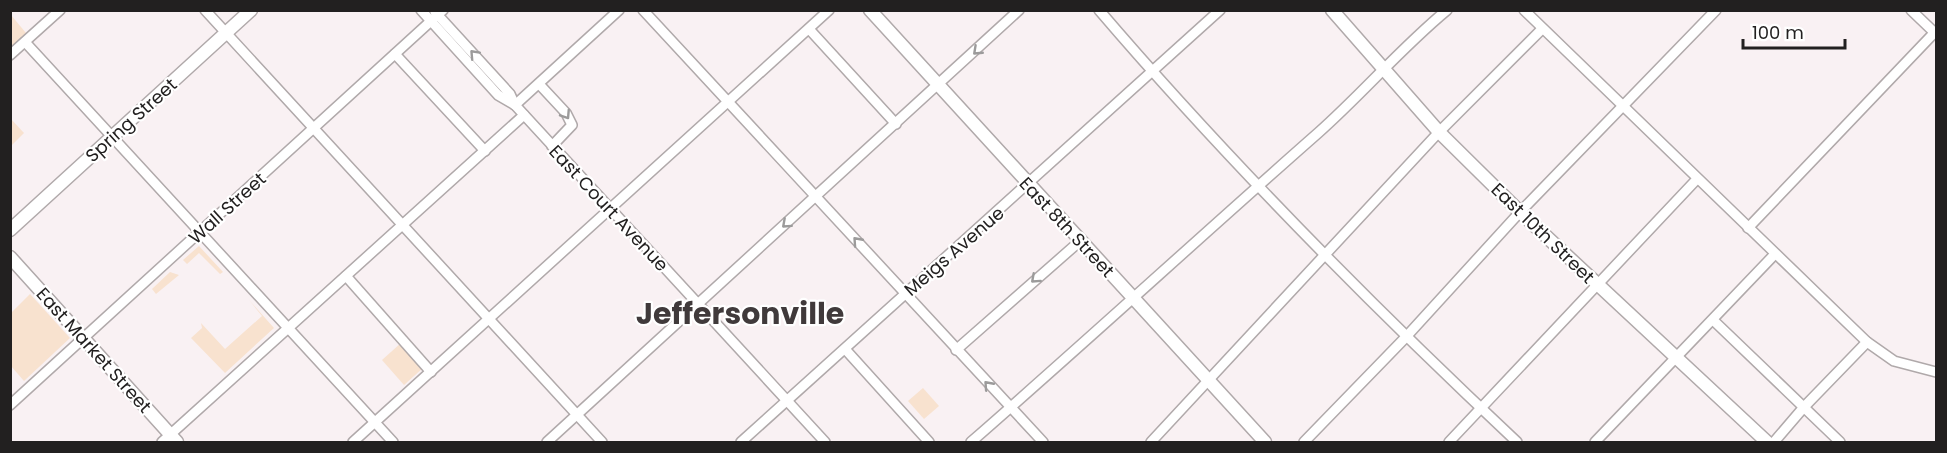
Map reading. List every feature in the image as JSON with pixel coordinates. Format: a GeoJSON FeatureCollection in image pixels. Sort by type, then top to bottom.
{"type":"FeatureCollection","features":[{"type":"Feature","properties":{"kind":"main road","name":"Spring Street"},"geometry":{"type":"LineString","coordinates":[[10,230],[251,10]]}},
{"type":"Feature","properties":{"kind":"main road","name":"East 8th Street"},"geometry":{"type":"LineString","coordinates":[[870,10],[1265,442]]}},
{"type":"Feature","properties":{"kind":"main road","name":"East 10th Street"},"geometry":{"type":"LineString","coordinates":[[1332,10],[1439,132],[1520,212],[1767,442]]}},
{"type":"Feature","properties":{"kind":"main road","name":"East Market Street"},"geometry":{"type":"LineString","coordinates":[[10,257],[170,440]]}},
{"type":"Feature","properties":{"kind":"street"},"geometry":{"type":"LineString","coordinates":[[10,55],[60,10]]}},
{"type":"Feature","properties":{"kind":"street"},"geometry":{"type":"LineString","coordinates":[[204,10],[602,442]]}},
{"type":"Feature","properties":{"kind":"street","name":"East Court Avenue"},"geometry":{"type":"LineString","coordinates":[[421,10],[436,15],[510,94],[524,116],[825,442]]}},
{"type":"Feature","properties":{"kind":"street"},"geometry":{"type":"LineString","coordinates":[[515,105],[619,10]]}},
{"type":"Feature","properties":{"kind":"street"},"geometry":{"type":"LineString","coordinates":[[643,10],[1043,442]]}},
{"type":"Feature","properties":{"kind":"street"},"geometry":{"type":"LineString","coordinates":[[353,442],[829,10]]}},
{"type":"Feature","properties":{"kind":"street"},"geometry":{"type":"LineString","coordinates":[[547,442],[940,85],[1019,10]]}},
{"type":"Feature","properties":{"kind":"street"},"geometry":{"type":"LineString","coordinates":[[1099,10],[1152,73],[1324,257],[1405,338],[1517,442]]}},
{"type":"Feature","properties":{"kind":"street"},"geometry":{"type":"LineString","coordinates":[[971,442],[1133,299],[1257,184],[1319,132],[1447,10]]}},
{"type":"Feature","properties":{"kind":"street"},"geometry":{"type":"LineString","coordinates":[[1524,10],[1867,342],[1894,361],[1936,372]]}},
{"type":"Feature","properties":{"kind":"street"},"geometry":{"type":"LineString","coordinates":[[1304,442],[1405,338],[1520,212],[1716,10]]}},
{"type":"Feature","properties":{"kind":"street"},"geometry":{"type":"LineString","coordinates":[[1748,228],[1936,33],[1911,10]]}},
{"type":"Feature","properties":{"kind":"street","name":"Meigs Avenue"},"geometry":{"type":"LineString","coordinates":[[741,442],[1152,73],[1215,13]]}},
{"type":"Feature","properties":{"kind":"street","name":"Wall Street"},"geometry":{"type":"LineString","coordinates":[[10,405],[436,15]]}},
{"type":"Feature","properties":{"kind":"street"},"geometry":{"type":"LineString","coordinates":[[808,29],[897,124]]}},
{"type":"Feature","properties":{"kind":"street"},"geometry":{"type":"LineString","coordinates":[[1151,442],[1439,132],[1542,29]]}},
{"type":"Feature","properties":{"kind":"street"},"geometry":{"type":"LineString","coordinates":[[25,42],[393,442]]}},
{"type":"Feature","properties":{"kind":"street"},"geometry":{"type":"LineString","coordinates":[[395,54],[485,151]]}},
{"type":"Feature","properties":{"kind":"street"},"geometry":{"type":"LineString","coordinates":[[539,84],[566,113],[572,125],[552,146]]}},
{"type":"Feature","properties":{"kind":"street"},"geometry":{"type":"LineString","coordinates":[[170,440],[288,328],[524,116]]}},
{"type":"Feature","properties":{"kind":"street"},"geometry":{"type":"LineString","coordinates":[[1449,442],[1697,179]]}},
{"type":"Feature","properties":{"kind":"street"},"geometry":{"type":"LineString","coordinates":[[956,350],[1080,241]]}},
{"type":"Feature","properties":{"kind":"street"},"geometry":{"type":"LineString","coordinates":[[1595,442],[1775,254]]}},
{"type":"Feature","properties":{"kind":"street"},"geometry":{"type":"LineString","coordinates":[[346,276],[431,372]]}},
{"type":"Feature","properties":{"kind":"street"},"geometry":{"type":"LineString","coordinates":[[1713,320],[1840,442]]}},
{"type":"Feature","properties":{"kind":"street"},"geometry":{"type":"LineString","coordinates":[[1774,442],[1804,407],[1867,342]]}},
{"type":"Feature","properties":{"kind":"street"},"geometry":{"type":"LineString","coordinates":[[845,349],[929,442]]}},
{"type":"Feature","properties":{"kind":"shaded area"},"geometry":{"type":"Polygon","coordinates":[[[11,15],[26,33],[11,47],[11,15]]]}},
{"type":"Feature","properties":{"kind":"shaded area"},"geometry":{"type":"Polygon","coordinates":[[[11,119],[24,133],[11,146],[11,119]]]}},
{"type":"Feature","properties":{"kind":"shaded area"},"geometry":{"type":"Polygon","coordinates":[[[199,246],[223,272],[220,274],[199,253],[187,264],[183,260],[199,246]]]}},
{"type":"Feature","properties":{"kind":"shaded area"},"geometry":{"type":"Polygon","coordinates":[[[170,272],[179,275],[156,294],[152,289],[170,272]]]}},
{"type":"Feature","properties":{"kind":"shaded area"},"geometry":{"type":"Polygon","coordinates":[[[30,294],[70,338],[24,381],[11,366],[11,313],[30,294]]]}},
{"type":"Feature","properties":{"kind":"shaded area"},"geometry":{"type":"Polygon","coordinates":[[[249,300],[274,328],[225,373],[191,338],[202,328],[201,323],[225,349],[262,316],[249,300]]]}},
{"type":"Feature","properties":{"kind":"shaded area"},"geometry":{"type":"Polygon","coordinates":[[[401,343],[424,367],[404,385],[382,360],[401,343]]]}},
{"type":"Feature","properties":{"kind":"shaded area"},"geometry":{"type":"Polygon","coordinates":[[[923,388],[939,406],[924,419],[908,401],[923,388]]]}},
{"type":"Feature","properties":{"kind":"district","name":"Jeffersonville"},"geometry":{"type":"Point","coordinates":[740,313]}}]}
